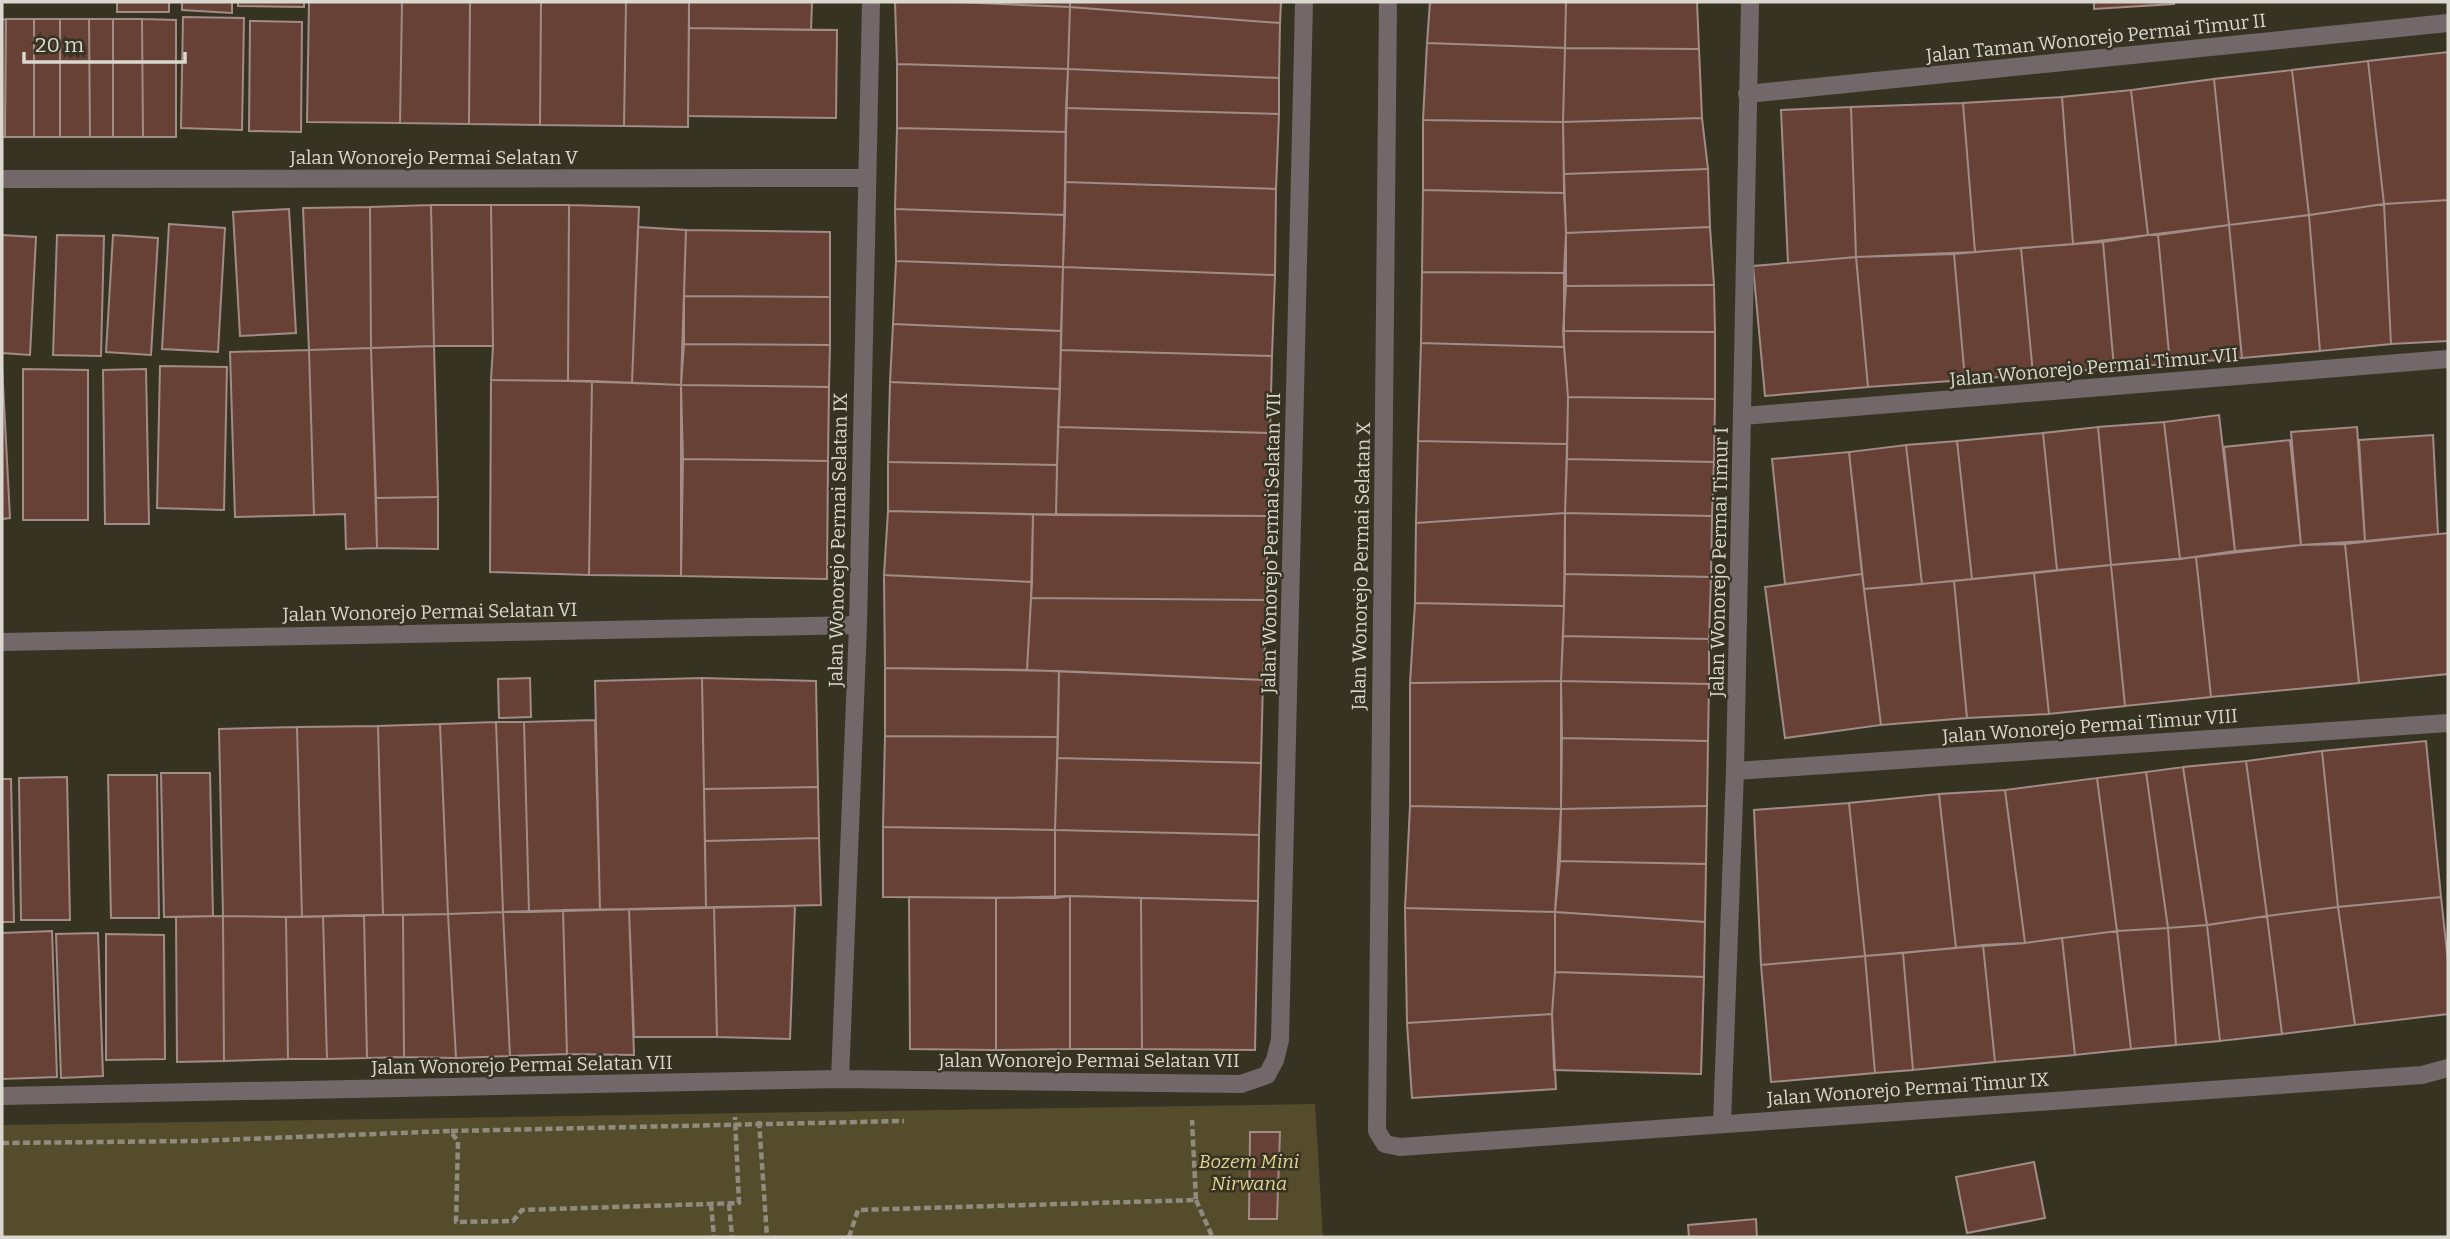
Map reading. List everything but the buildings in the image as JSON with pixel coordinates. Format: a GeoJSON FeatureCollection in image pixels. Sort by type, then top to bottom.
{"type":"FeatureCollection","features":[{"type":"Feature","properties":{"kind":"street","name":"Jalan Wonorejo Permai Selatan IX"},"geometry":{"type":"LineString","coordinates":[[840,1079],[859,625],[871,2]]}},
{"type":"Feature","properties":{"kind":"street","name":"Jalan Wonorejo Permai Selatan VII"},"geometry":{"type":"LineString","coordinates":[[2,1096],[840,1079],[1241,1084],[1266,1075],[1275,1060],[1280,1040],[1304,2]]}},
{"type":"Feature","properties":{"kind":"street","name":"Jalan Wonorejo Permai Selatan X"},"geometry":{"type":"LineString","coordinates":[[1377,1131],[1388,2]]}},
{"type":"Feature","properties":{"kind":"street","name":"Jalan Wonorejo Permai Timur I"},"geometry":{"type":"LineString","coordinates":[[1722,1123],[1735,771],[1750,2]]}},
{"type":"Feature","properties":{"kind":"street","name":"Jalan Taman Wonorejo Permai Timur II"},"geometry":{"type":"LineString","coordinates":[[1747,94],[2448,23]]}},
{"type":"Feature","properties":{"kind":"street","name":"Jalan Wonorejo Permai Selatan V"},"geometry":{"type":"LineString","coordinates":[[2,179],[866,178]]}},
{"type":"Feature","properties":{"kind":"street","name":"Jalan Wonorejo Permai Timur VII"},"geometry":{"type":"LineString","coordinates":[[1743,416],[2448,359]]}},
{"type":"Feature","properties":{"kind":"street","name":"Jalan Wonorejo Permai Selatan VI"},"geometry":{"type":"LineString","coordinates":[[2,642],[859,625]]}},
{"type":"Feature","properties":{"kind":"street","name":"Jalan Wonorejo Permai Timur VIII"},"geometry":{"type":"LineString","coordinates":[[1735,771],[2448,723]]}},
{"type":"Feature","properties":{"kind":"street","name":"Jalan Wonorejo Permai Timur IX"},"geometry":{"type":"LineString","coordinates":[[1377,1131],[1385,1144],[1400,1147],[2409,1076],[2431,1074],[2448,1068]]}},
{"type":"Feature","properties":{"kind":"path"},"geometry":{"type":"LineString","coordinates":[[758,1113],[768,1237]]}},
{"type":"Feature","properties":{"kind":"path"},"geometry":{"type":"LineString","coordinates":[[450,1131],[458,1142],[456,1222],[497,1224],[513,1221],[522,1210],[740,1203],[734,1114]]}},
{"type":"Feature","properties":{"kind":"path"},"geometry":{"type":"LineString","coordinates":[[1192,1117],[1196,1200],[1212,1236]]}},
{"type":"Feature","properties":{"kind":"path"},"geometry":{"type":"LineString","coordinates":[[2,1143],[195,1141],[759,1122],[913,1121]]}},
{"type":"Feature","properties":{"kind":"path"},"geometry":{"type":"LineString","coordinates":[[849,1237],[858,1210],[1196,1200]]}},
{"type":"Feature","properties":{"kind":"path"},"geometry":{"type":"LineString","coordinates":[[711,1204],[714,1237]]}},
{"type":"Feature","properties":{"kind":"path"},"geometry":{"type":"LineString","coordinates":[[729,1204],[732,1237]]}},
{"type":"Feature","properties":{"kind":"green space","name":"Bozem Mini Nirwana"},"geometry":{"type":"Polygon","coordinates":[[[1315,1104],[1323,1237],[2,1237],[2,1125],[1315,1104]]]}}]}
